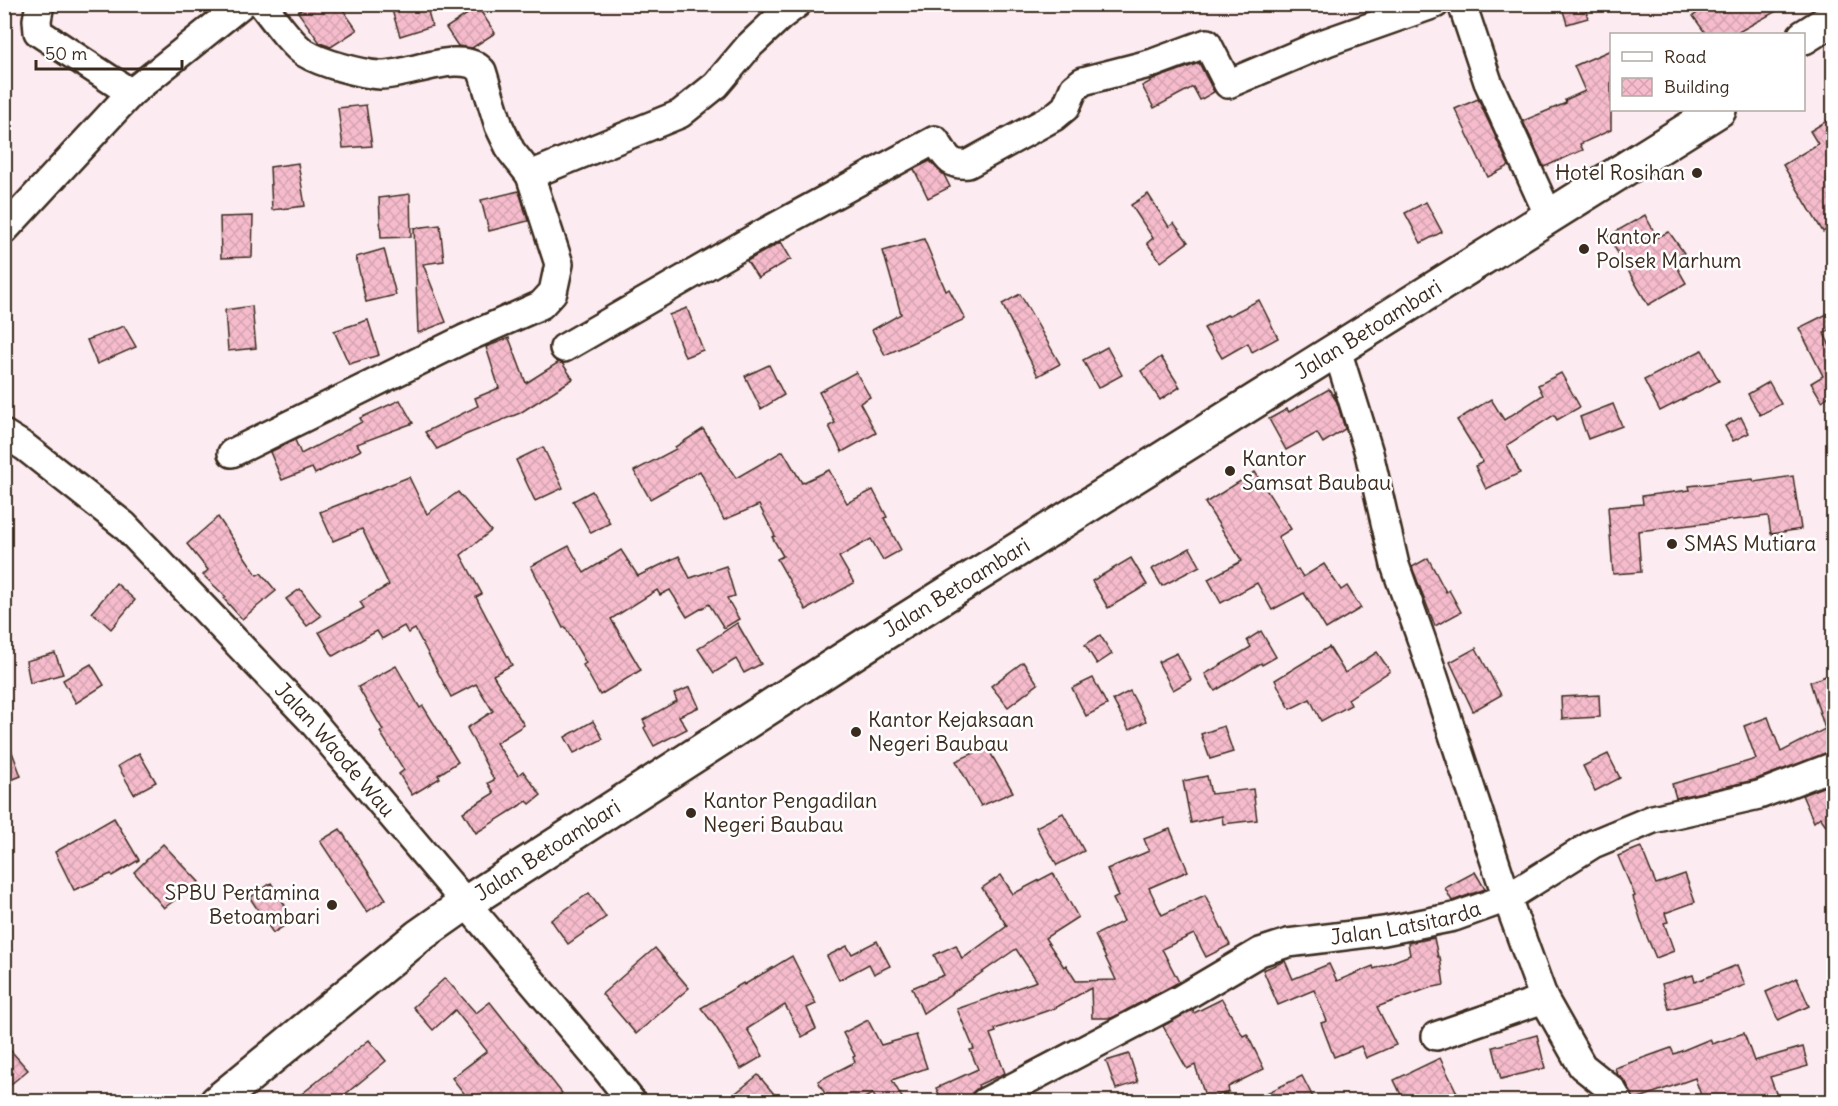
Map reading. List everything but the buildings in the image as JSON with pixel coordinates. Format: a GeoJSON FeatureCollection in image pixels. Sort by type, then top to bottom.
{"type":"FeatureCollection","features":[{"type":"Feature","properties":{"kind":"main road"},"geometry":{"type":"LineString","coordinates":[[1805,36],[1833,18]]}},
{"type":"Feature","properties":{"kind":"main road"},"geometry":{"type":"LineString","coordinates":[[1805,55],[1833,37]]}},
{"type":"Feature","properties":{"kind":"main road","name":"Jalan Betoambari"},"geometry":{"type":"LineString","coordinates":[[192,1101],[411,921],[460,896],[875,639],[1100,489],[1688,111]]}},
{"type":"Feature","properties":{"kind":"main road","name":"Jalan Betoambari"},"geometry":{"type":"LineString","coordinates":[[1100,489],[1337,350],[1717,111]]}},
{"type":"Feature","properties":{"kind":"main road","name":"Jalan Betoambari"},"geometry":{"type":"LineString","coordinates":[[217,1101],[419,936],[460,896]]}},
{"type":"Feature","properties":{"kind":"street"},"geometry":{"type":"LineString","coordinates":[[40,4],[37,20],[38,32],[131,93]]}},
{"type":"Feature","properties":{"kind":"street"},"geometry":{"type":"LineString","coordinates":[[4,230],[131,93],[242,4]]}},
{"type":"Feature","properties":{"kind":"street"},"geometry":{"type":"LineString","coordinates":[[232,453],[464,339],[541,304],[553,292],[559,264],[530,175],[512,151],[499,126],[482,72],[477,66],[471,63],[449,63],[388,75],[377,75],[327,63],[303,52],[262,4]]}},
{"type":"Feature","properties":{"kind":"street"},"geometry":{"type":"LineString","coordinates":[[530,175],[680,114],[716,85],[749,46],[797,4]]}},
{"type":"Feature","properties":{"kind":"street"},"geometry":{"type":"LineString","coordinates":[[564,348],[762,234],[935,140],[950,161],[957,165],[968,164],[1054,117],[1066,107],[1074,88],[1083,81],[1153,63],[1207,44],[1228,84],[1327,42],[1435,4]]}},
{"type":"Feature","properties":{"kind":"street"},"geometry":{"type":"LineString","coordinates":[[1462,4],[1488,82],[1543,203]]}},
{"type":"Feature","properties":{"kind":"street"},"geometry":{"type":"LineString","coordinates":[[1337,350],[1369,453],[1395,565],[1507,898],[1544,999],[1582,1066],[1612,1090],[1619,1101]]}},
{"type":"Feature","properties":{"kind":"street","name":"Jalan Waode Wau"},"geometry":{"type":"LineString","coordinates":[[4,434],[25,447],[123,525],[311,720],[632,1101]]}},
{"type":"Feature","properties":{"kind":"street","name":"Jalan Latsitarda"},"geometry":{"type":"LineString","coordinates":[[985,1101],[1179,999],[1260,952],[1288,943],[1384,931],[1454,917],[1507,898],[1593,844],[1653,819],[1759,795],[1833,766]]}},
{"type":"Feature","properties":{"kind":"street"},"geometry":{"type":"LineString","coordinates":[[1436,1036],[1544,999]]}},
{"type":"Feature","properties":{"kind":"place","name":"Hotel Rosihan"},"geometry":{"type":"Point","coordinates":[1697,173]}},
{"type":"Feature","properties":{"kind":"place","name":"Kantor Polsek Marhum"},"geometry":{"type":"Point","coordinates":[1584,249]}},
{"type":"Feature","properties":{"kind":"place","name":"Kantor Samsat Baubau"},"geometry":{"type":"Point","coordinates":[1230,471]}},
{"type":"Feature","properties":{"kind":"place","name":"SMAS Mutiara"},"geometry":{"type":"Point","coordinates":[1672,544]}},
{"type":"Feature","properties":{"kind":"place","name":"Kantor Kejaksaan Negeri Baubau"},"geometry":{"type":"Point","coordinates":[856,732]}},
{"type":"Feature","properties":{"kind":"place","name":"Kantor Pengadilan Negeri Baubau"},"geometry":{"type":"Point","coordinates":[691,813]}},
{"type":"Feature","properties":{"kind":"place","name":"SPBU Pertamina Betoambari"},"geometry":{"type":"Point","coordinates":[332,905]}}]}
